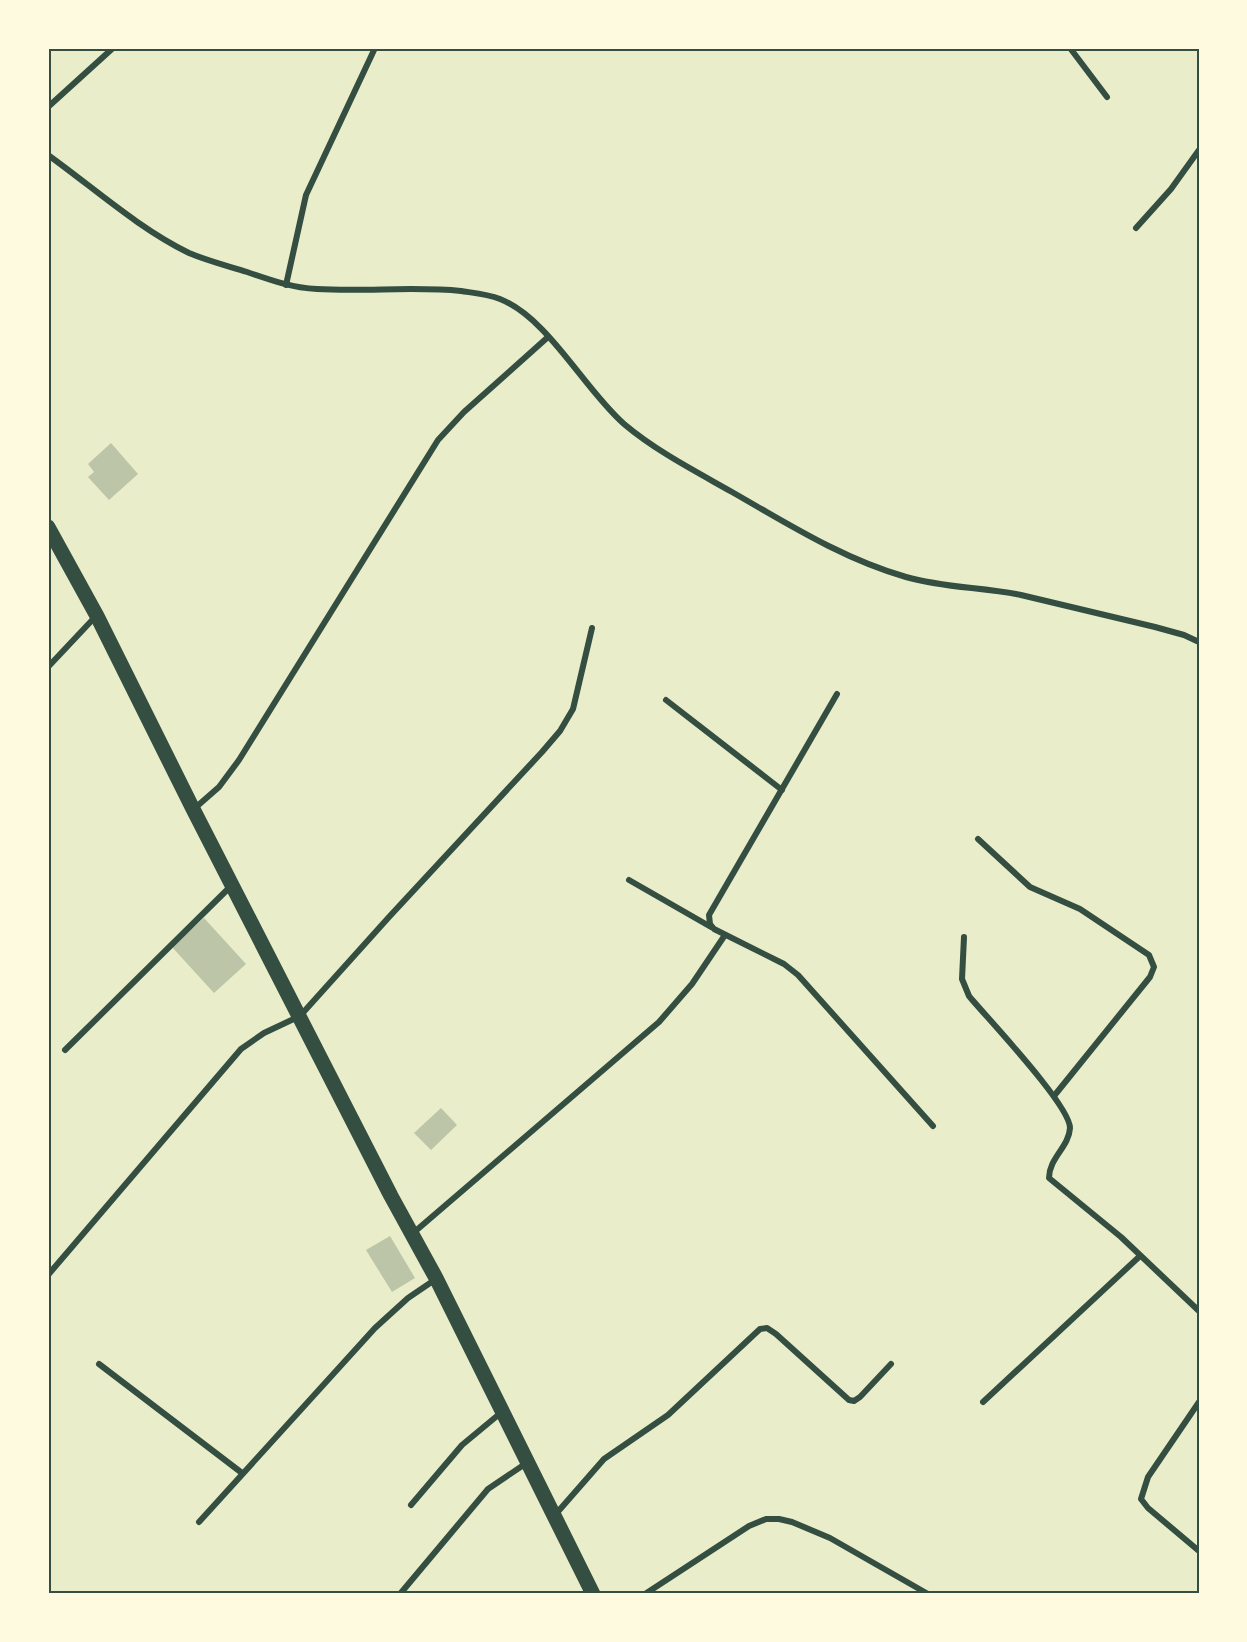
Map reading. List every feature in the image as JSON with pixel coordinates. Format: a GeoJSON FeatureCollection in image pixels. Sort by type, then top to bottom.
{"type":"FeatureCollection","features":[{"type":"Feature","properties":{"kind":"main road"},"geometry":{"type":"LineString","coordinates":[[48,528],[97,616],[192,809],[411,1235],[436,1278],[593,1594]]}},
{"type":"Feature","properties":{"kind":"street"},"geometry":{"type":"LineString","coordinates":[[48,107],[113,48]]}},
{"type":"Feature","properties":{"kind":"street"},"geometry":{"type":"LineString","coordinates":[[286,285],[306,195],[375,48]]}},
{"type":"Feature","properties":{"kind":"street"},"geometry":{"type":"LineString","coordinates":[[1070,48],[1107,97]]}},
{"type":"Feature","properties":{"kind":"street"},"geometry":{"type":"LineString","coordinates":[[1136,228],[1171,189],[1199,150]]}},
{"type":"Feature","properties":{"kind":"street"},"geometry":{"type":"LineString","coordinates":[[48,155],[140,223],[187,252],[206,260],[286,285],[316,289],[443,289],[501,299],[516,307],[548,336],[603,403],[639,435],[663,452],[809,536],[854,558],[886,571],[932,584],[1011,592],[1155,627],[1199,642]]}},
{"type":"Feature","properties":{"kind":"street"},"geometry":{"type":"LineString","coordinates":[[192,809],[219,787],[232,771],[438,440],[464,412],[548,336]]}},
{"type":"Feature","properties":{"kind":"street"},"geometry":{"type":"LineString","coordinates":[[48,667],[97,616]]}},
{"type":"Feature","properties":{"kind":"street"},"geometry":{"type":"LineString","coordinates":[[48,1275],[241,1049],[264,1033],[300,1016],[389,916],[543,752],[560,731],[573,709],[592,628]]}},
{"type":"Feature","properties":{"kind":"street"},"geometry":{"type":"LineString","coordinates":[[714,929],[710,924],[709,915],[837,694]]}},
{"type":"Feature","properties":{"kind":"street"},"geometry":{"type":"LineString","coordinates":[[666,700],[782,790]]}},
{"type":"Feature","properties":{"kind":"street"},"geometry":{"type":"LineString","coordinates":[[978,839],[1030,887],[1080,909],[1149,955],[1154,967],[1150,977],[1054,1096]]}},
{"type":"Feature","properties":{"kind":"street"},"geometry":{"type":"LineString","coordinates":[[629,880],[725,935],[784,964],[798,975],[933,1126]]}},
{"type":"Feature","properties":{"kind":"street"},"geometry":{"type":"LineString","coordinates":[[65,1050],[232,885]]}},
{"type":"Feature","properties":{"kind":"street"},"geometry":{"type":"LineString","coordinates":[[411,1235],[659,1022],[692,984],[725,935]]}},
{"type":"Feature","properties":{"kind":"street"},"geometry":{"type":"LineString","coordinates":[[964,937],[962,979],[969,996],[1054,1096],[1068,1118],[1069,1135],[1051,1165],[1049,1178],[1121,1237],[1199,1311]]}},
{"type":"Feature","properties":{"kind":"street"},"geometry":{"type":"LineString","coordinates":[[983,1402],[1140,1256]]}},
{"type":"Feature","properties":{"kind":"street"},"geometry":{"type":"LineString","coordinates":[[199,1522],[386,1317],[436,1278]]}},
{"type":"Feature","properties":{"kind":"street"},"geometry":{"type":"LineString","coordinates":[[554,1517],[604,1459],[668,1415],[760,1329],[768,1328],[776,1334],[849,1400],[854,1401],[860,1397],[891,1364]]}},
{"type":"Feature","properties":{"kind":"street"},"geometry":{"type":"LineString","coordinates":[[99,1364],[242,1473]]}},
{"type":"Feature","properties":{"kind":"street"},"geometry":{"type":"LineString","coordinates":[[1199,1402],[1148,1477],[1142,1499],[1148,1508],[1199,1551]]}},
{"type":"Feature","properties":{"kind":"street"},"geometry":{"type":"LineString","coordinates":[[411,1505],[462,1445],[503,1411]]}},
{"type":"Feature","properties":{"kind":"street"},"geometry":{"type":"LineString","coordinates":[[400,1594],[488,1490],[528,1461]]}},
{"type":"Feature","properties":{"kind":"street"},"geometry":{"type":"LineString","coordinates":[[645,1594],[749,1526],[766,1520],[778,1519],[792,1522],[830,1538],[928,1594]]}},
{"type":"Feature","properties":{"kind":"building"},"geometry":{"type":"Polygon","coordinates":[[[111,443],[138,474],[109,500],[88,477],[94,472],[88,464],[111,443]]]}},
{"type":"Feature","properties":{"kind":"building"},"geometry":{"type":"Polygon","coordinates":[[[204,918],[246,964],[214,993],[172,947],[204,918]]]}},
{"type":"Feature","properties":{"kind":"building"},"geometry":{"type":"Polygon","coordinates":[[[441,1108],[457,1125],[431,1150],[414,1133],[441,1108]]]}},
{"type":"Feature","properties":{"kind":"building"},"geometry":{"type":"Polygon","coordinates":[[[390,1236],[415,1278],[392,1292],[366,1250],[390,1236]]]}}]}
